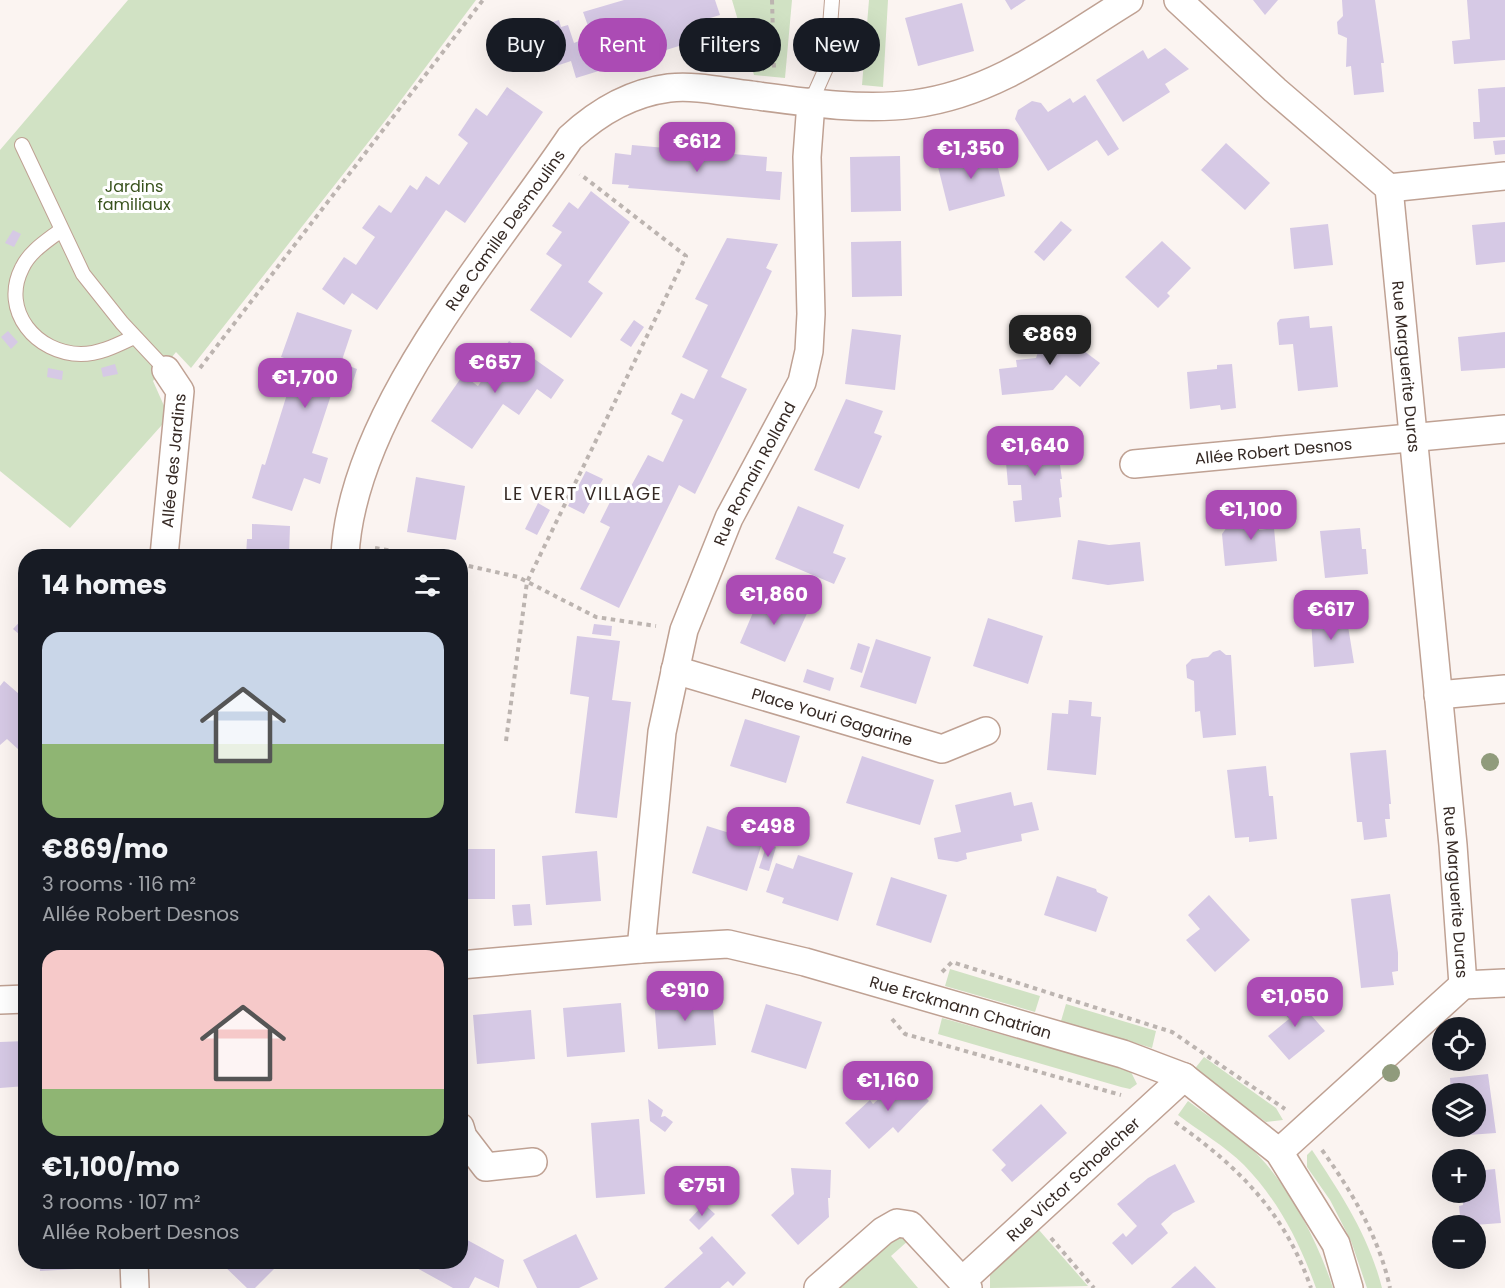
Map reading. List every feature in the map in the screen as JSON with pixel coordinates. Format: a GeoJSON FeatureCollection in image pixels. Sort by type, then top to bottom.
{"type":"FeatureCollection","features":[{"type":"Feature","properties":{"kind":"street","name":"Rue Camille Desmoulins"},"geometry":{"type":"LineString","coordinates":[[345,549],[357,493],[374,443],[407,374],[570,138],[593,117],[618,103],[648,92],[670,88],[697,88],[811,102],[912,104],[966,93],[998,81],[1058,47],[1129,0]]}},
{"type":"Feature","properties":{"kind":"street"},"geometry":{"type":"LineString","coordinates":[[1178,0],[1275,90],[1389,188],[1505,176]]}},
{"type":"Feature","properties":{"kind":"street","name":"Rue Romain Rolland"},"geometry":{"type":"LineString","coordinates":[[640,949],[662,732],[684,630],[729,518],[802,382],[809,351],[811,314],[807,157],[811,102]]}},
{"type":"Feature","properties":{"kind":"street","name":"Rue Marguerite Duras"},"geometry":{"type":"LineString","coordinates":[[1279,1152],[1463,985],[1438,695],[1389,188]]}},
{"type":"Feature","properties":{"kind":"street","name":"Allée des Jardins"},"geometry":{"type":"LineString","coordinates":[[164,549],[173,381]]}},
{"type":"Feature","properties":{"kind":"street","name":"Allée Robert Desnos"},"geometry":{"type":"LineString","coordinates":[[1134,464],[1505,429]]}},
{"type":"Feature","properties":{"kind":"street","name":"Place Youri Gagarine"},"geometry":{"type":"LineString","coordinates":[[675,670],[942,749],[986,730]]}},
{"type":"Feature","properties":{"kind":"street"},"geometry":{"type":"LineString","coordinates":[[1438,695],[1505,688]]}},
{"type":"Feature","properties":{"kind":"street","name":"Rue Erckmann Chatrian"},"geometry":{"type":"LineString","coordinates":[[468,964],[640,949],[728,944],[766,952],[1123,1054],[1184,1077],[1279,1152],[1336,1244],[1349,1288]]}},
{"type":"Feature","properties":{"kind":"street"},"geometry":{"type":"LineString","coordinates":[[1463,985],[1505,983]]}},
{"type":"Feature","properties":{"kind":"street"},"geometry":{"type":"LineString","coordinates":[[0,1000],[18,999]]}},
{"type":"Feature","properties":{"kind":"street","name":"Rue Victor Schoelcher"},"geometry":{"type":"LineString","coordinates":[[818,1288],[883,1231],[897,1222],[910,1225],[965,1284],[1033,1217],[1184,1077]]}},
{"type":"Feature","properties":{"kind":"street"},"geometry":{"type":"LineString","coordinates":[[468,1142],[486,1167],[532,1162]]}},
{"type":"Feature","properties":{"kind":"street"},"geometry":{"type":"LineString","coordinates":[[134,1269],[135,1288]]}},
{"type":"Feature","properties":{"kind":"lane"},"geometry":{"type":"LineString","coordinates":[[811,102],[827,66],[832,0]]}},
{"type":"Feature","properties":{"kind":"lane"},"geometry":{"type":"LineString","coordinates":[[22,146],[83,274],[173,381]]}},
{"type":"Feature","properties":{"kind":"lane"},"geometry":{"type":"LineString","coordinates":[[61,230],[36,249],[21,270],[16,303],[28,332],[53,348],[81,354],[111,348],[134,337]]}},
{"type":"Feature","properties":{"kind":"path"},"geometry":{"type":"LineString","coordinates":[[173,381],[483,0]]}},
{"type":"Feature","properties":{"kind":"path"},"geometry":{"type":"LineString","coordinates":[[772,0],[775,36],[773,98]]}},
{"type":"Feature","properties":{"kind":"path"},"geometry":{"type":"LineString","coordinates":[[506,741],[527,582],[686,256],[558,157]]}},
{"type":"Feature","properties":{"kind":"path"},"geometry":{"type":"LineString","coordinates":[[468,566],[527,582],[596,617],[684,630]]}},
{"type":"Feature","properties":{"kind":"path"},"geometry":{"type":"LineString","coordinates":[[891,1019],[905,1034],[1131,1098]]}},
{"type":"Feature","properties":{"kind":"path"},"geometry":{"type":"LineString","coordinates":[[1169,1118],[1218,1152],[1256,1191],[1299,1258],[1311,1288]]}},
{"type":"Feature","properties":{"kind":"path"},"geometry":{"type":"LineString","coordinates":[[1033,1217],[1094,1288]]}},
{"type":"Feature","properties":{"kind":"green space","name":"Jardins familiaux"},"geometry":{"type":"Polygon","coordinates":[[[128,0],[476,0],[392,112],[191,368],[176,352],[153,381],[169,417],[70,528],[0,471],[0,150],[128,0]]]}},
{"type":"Feature","properties":{"kind":"green space"},"geometry":{"type":"Polygon","coordinates":[[[732,0],[792,0],[785,78],[754,75],[753,72],[781,72],[781,18],[737,18],[732,0]]]}},
{"type":"Feature","properties":{"kind":"green space"},"geometry":{"type":"Polygon","coordinates":[[[869,0],[888,0],[883,87],[862,85],[863,72],[880,72],[880,18],[868,18],[869,0]]]}},
{"type":"Feature","properties":{"kind":"green space"},"geometry":{"type":"Polygon","coordinates":[[[950,969],[1040,996],[1035,1012],[945,986],[950,969]]]}},
{"type":"Feature","properties":{"kind":"green space"},"geometry":{"type":"Polygon","coordinates":[[[1066,1004],[1156,1031],[1152,1048],[1061,1021],[1066,1004]]]}},
{"type":"Feature","properties":{"kind":"green space"},"geometry":{"type":"Polygon","coordinates":[[[942,1018],[1130,1070],[1137,1084],[1130,1089],[1121,1087],[938,1034],[942,1018]]]}},
{"type":"Feature","properties":{"kind":"green space"},"geometry":{"type":"Polygon","coordinates":[[[1204,1057],[1276,1108],[1283,1120],[1266,1122],[1193,1071],[1204,1057]]]}},
{"type":"Feature","properties":{"kind":"green space"},"geometry":{"type":"Polygon","coordinates":[[[1188,1101],[1248,1145],[1268,1166],[1302,1216],[1333,1288],[1316,1288],[1287,1223],[1256,1178],[1229,1151],[1178,1115],[1188,1101]]]}},
{"type":"Feature","properties":{"kind":"green space"},"geometry":{"type":"Polygon","coordinates":[[[1312,1150],[1362,1233],[1382,1288],[1367,1288],[1351,1241],[1330,1200],[1307,1167],[1307,1155],[1312,1150]]]}},
{"type":"Feature","properties":{"kind":"green space"},"geometry":{"type":"Polygon","coordinates":[[[1039,1230],[1088,1286],[990,1288],[990,1274],[1039,1230]]]}},
{"type":"Feature","properties":{"kind":"green space"},"geometry":{"type":"Polygon","coordinates":[[[899,1237],[909,1240],[891,1256],[918,1288],[838,1288],[889,1240],[899,1237]]]}},
{"type":"Feature","properties":{"kind":"building"},"geometry":{"type":"Polygon","coordinates":[[[624,0],[715,0],[720,15],[710,18],[679,18],[679,46],[667,50],[667,18],[585,18],[583,12],[624,0]]]}},
{"type":"Feature","properties":{"kind":"building"},"geometry":{"type":"Polygon","coordinates":[[[1005,0],[1026,0],[1011,10],[1005,0]]]}},
{"type":"Feature","properties":{"kind":"building"},"geometry":{"type":"Polygon","coordinates":[[[1253,0],[1278,0],[1265,15],[1253,0]]]}},
{"type":"Feature","properties":{"kind":"building"},"geometry":{"type":"Polygon","coordinates":[[[1342,0],[1375,0],[1384,63],[1381,63],[1384,92],[1354,95],[1351,66],[1346,67],[1347,38],[1338,34],[1337,22],[1343,16],[1342,0]]]}},
{"type":"Feature","properties":{"kind":"building"},"geometry":{"type":"Polygon","coordinates":[[[1467,0],[1505,0],[1505,60],[1454,64],[1452,41],[1470,39],[1467,0]]]}},
{"type":"Feature","properties":{"kind":"building"},"geometry":{"type":"Polygon","coordinates":[[[962,3],[974,51],[918,66],[905,18],[962,3]]]}},
{"type":"Feature","properties":{"kind":"building"},"geometry":{"type":"Polygon","coordinates":[[[568,25],[574,43],[578,42],[578,72],[596,72],[576,78],[571,61],[566,63],[566,26],[568,25]]]}},
{"type":"Feature","properties":{"kind":"building"},"geometry":{"type":"Polygon","coordinates":[[[1165,48],[1189,69],[1165,84],[1170,92],[1123,122],[1096,80],[1143,50],[1148,59],[1165,48]]]}},
{"type":"Feature","properties":{"kind":"building"},"geometry":{"type":"Polygon","coordinates":[[[507,87],[543,112],[465,223],[446,210],[377,310],[352,293],[344,305],[322,289],[344,257],[356,265],[375,237],[362,228],[379,205],[391,213],[410,185],[417,190],[426,176],[439,185],[468,143],[458,135],[476,108],[487,116],[507,87]]]}},
{"type":"Feature","properties":{"kind":"building"},"geometry":{"type":"Polygon","coordinates":[[[1505,87],[1505,137],[1474,139],[1473,122],[1480,122],[1478,89],[1505,87]]]}},
{"type":"Feature","properties":{"kind":"building"},"geometry":{"type":"Polygon","coordinates":[[[1085,95],[1119,149],[1108,156],[1097,140],[1048,171],[1015,119],[1018,110],[1032,101],[1041,103],[1048,112],[1070,98],[1073,103],[1085,95]]]}},
{"type":"Feature","properties":{"kind":"building"},"geometry":{"type":"Polygon","coordinates":[[[1505,140],[1505,154],[1495,155],[1493,141],[1505,140]]]}},
{"type":"Feature","properties":{"kind":"building"},"geometry":{"type":"Polygon","coordinates":[[[1226,143],[1270,183],[1245,210],[1201,170],[1226,143]]]}},
{"type":"Feature","properties":{"kind":"building"},"geometry":{"type":"Polygon","coordinates":[[[632,145],[767,157],[766,171],[782,172],[780,200],[628,188],[629,185],[612,184],[615,153],[631,155],[632,145]]]}},
{"type":"Feature","properties":{"kind":"building"},"geometry":{"type":"Polygon","coordinates":[[[993,148],[1005,196],[949,211],[937,163],[993,148]]]}},
{"type":"Feature","properties":{"kind":"building"},"geometry":{"type":"Polygon","coordinates":[[[900,156],[901,211],[851,212],[850,157],[900,156]]]}},
{"type":"Feature","properties":{"kind":"building"},"geometry":{"type":"Polygon","coordinates":[[[591,191],[630,222],[588,282],[603,293],[571,338],[530,310],[562,265],[546,254],[562,232],[552,226],[569,202],[578,209],[591,191]]]}},
{"type":"Feature","properties":{"kind":"building"},"geometry":{"type":"Polygon","coordinates":[[[1061,221],[1072,230],[1044,261],[1034,252],[1061,221]]]}},
{"type":"Feature","properties":{"kind":"building"},"geometry":{"type":"Polygon","coordinates":[[[1505,222],[1505,262],[1476,265],[1472,225],[1505,222]]]}},
{"type":"Feature","properties":{"kind":"building"},"geometry":{"type":"Polygon","coordinates":[[[1328,224],[1333,265],[1294,269],[1290,228],[1328,224]]]}},
{"type":"Feature","properties":{"kind":"building"},"geometry":{"type":"Polygon","coordinates":[[[13,230],[21,234],[14,247],[5,243],[13,230]]]}},
{"type":"Feature","properties":{"kind":"building"},"geometry":{"type":"Polygon","coordinates":[[[727,238],[778,244],[766,268],[772,271],[721,377],[747,389],[695,494],[679,485],[619,608],[580,589],[610,527],[600,522],[614,494],[624,499],[648,455],[663,462],[683,420],[671,414],[681,393],[694,399],[708,370],[682,357],[708,305],[695,299],[727,238]]]}},
{"type":"Feature","properties":{"kind":"building"},"geometry":{"type":"Polygon","coordinates":[[[901,241],[902,296],[852,297],[851,242],[901,241]]]}},
{"type":"Feature","properties":{"kind":"building"},"geometry":{"type":"Polygon","coordinates":[[[1162,241],[1191,268],[1167,293],[1170,296],[1158,308],[1125,277],[1162,241]]]}},
{"type":"Feature","properties":{"kind":"building"},"geometry":{"type":"Polygon","coordinates":[[[297,312],[352,330],[341,363],[357,369],[349,394],[333,389],[312,453],[328,458],[320,484],[304,478],[292,511],[252,498],[262,464],[265,465],[297,362],[281,357],[297,312]]]}},
{"type":"Feature","properties":{"kind":"building"},"geometry":{"type":"Polygon","coordinates":[[[1309,316],[1310,328],[1332,326],[1338,387],[1298,391],[1293,344],[1279,345],[1277,323],[1280,319],[1309,316]]]}},
{"type":"Feature","properties":{"kind":"building"},"geometry":{"type":"Polygon","coordinates":[[[634,320],[644,327],[631,347],[620,340],[634,320]]]}},
{"type":"Feature","properties":{"kind":"building"},"geometry":{"type":"Polygon","coordinates":[[[1062,325],[1089,347],[1084,351],[1100,363],[1080,387],[1066,375],[1053,390],[1002,395],[999,369],[1017,367],[1016,360],[1036,358],[1044,342],[1049,342],[1062,325]]]}},
{"type":"Feature","properties":{"kind":"building"},"geometry":{"type":"Polygon","coordinates":[[[852,329],[901,335],[895,390],[845,384],[852,329]]]}},
{"type":"Feature","properties":{"kind":"building"},"geometry":{"type":"Polygon","coordinates":[[[8,331],[18,342],[11,349],[1,337],[8,331]]]}},
{"type":"Feature","properties":{"kind":"building"},"geometry":{"type":"Polygon","coordinates":[[[1505,332],[1505,368],[1461,371],[1458,337],[1505,332]]]}},
{"type":"Feature","properties":{"kind":"building"},"geometry":{"type":"Polygon","coordinates":[[[509,341],[564,380],[551,399],[537,389],[519,415],[503,404],[472,449],[431,421],[463,375],[478,386],[509,341]]]}},
{"type":"Feature","properties":{"kind":"building"},"geometry":{"type":"Polygon","coordinates":[[[115,364],[118,374],[103,377],[101,368],[115,364]]]}},
{"type":"Feature","properties":{"kind":"building"},"geometry":{"type":"Polygon","coordinates":[[[1232,364],[1236,408],[1221,410],[1220,405],[1190,409],[1187,372],[1217,369],[1217,365],[1232,364]]]}},
{"type":"Feature","properties":{"kind":"building"},"geometry":{"type":"Polygon","coordinates":[[[48,368],[63,371],[62,380],[47,377],[48,368]]]}},
{"type":"Feature","properties":{"kind":"building"},"geometry":{"type":"Polygon","coordinates":[[[846,399],[883,411],[874,433],[882,436],[859,489],[814,470],[846,399]]]}},
{"type":"Feature","properties":{"kind":"building"},"geometry":{"type":"Polygon","coordinates":[[[1041,436],[1056,437],[1062,479],[1060,479],[1062,497],[1059,498],[1061,517],[1015,522],[1013,501],[1022,500],[1021,485],[1008,485],[1004,440],[1041,436]]]}},
{"type":"Feature","properties":{"kind":"building"},"geometry":{"type":"Polygon","coordinates":[[[586,471],[603,479],[584,514],[568,506],[586,471]]]}},
{"type":"Feature","properties":{"kind":"building"},"geometry":{"type":"Polygon","coordinates":[[[416,477],[465,486],[456,540],[407,532],[416,477]]]}},
{"type":"Feature","properties":{"kind":"building"},"geometry":{"type":"Polygon","coordinates":[[[1269,500],[1272,523],[1259,524],[1259,530],[1274,528],[1277,561],[1225,566],[1222,534],[1227,527],[1258,524],[1256,501],[1269,500]]]}},
{"type":"Feature","properties":{"kind":"building"},"geometry":{"type":"Polygon","coordinates":[[[538,503],[550,510],[537,535],[525,529],[538,503]]]}},
{"type":"Feature","properties":{"kind":"building"},"geometry":{"type":"Polygon","coordinates":[[[798,506],[844,525],[833,553],[846,558],[834,584],[775,559],[798,506]]]}},
{"type":"Feature","properties":{"kind":"building"},"geometry":{"type":"Polygon","coordinates":[[[252,524],[290,526],[289,549],[246,549],[247,539],[252,539],[252,524]]]}},
{"type":"Feature","properties":{"kind":"building"},"geometry":{"type":"Polygon","coordinates":[[[1360,528],[1362,549],[1366,549],[1368,574],[1325,578],[1320,531],[1360,528]]]}},
{"type":"Feature","properties":{"kind":"building"},"geometry":{"type":"Polygon","coordinates":[[[1078,540],[1109,545],[1140,542],[1144,581],[1108,585],[1072,579],[1078,540]]]}},
{"type":"Feature","properties":{"kind":"building"},"geometry":{"type":"Polygon","coordinates":[[[763,589],[809,609],[785,662],[740,643],[763,589]]]}},
{"type":"Feature","properties":{"kind":"building"},"geometry":{"type":"Polygon","coordinates":[[[1346,614],[1354,663],[1314,667],[1311,620],[1346,614]]]}},
{"type":"Feature","properties":{"kind":"building"},"geometry":{"type":"Polygon","coordinates":[[[988,618],[1043,636],[1028,684],[973,666],[988,618]]]}},
{"type":"Feature","properties":{"kind":"building"},"geometry":{"type":"Polygon","coordinates":[[[18,624],[18,633],[13,629],[18,624]]]}},
{"type":"Feature","properties":{"kind":"building"},"geometry":{"type":"Polygon","coordinates":[[[594,624],[612,626],[611,636],[592,634],[594,624]]]}},
{"type":"Feature","properties":{"kind":"building"},"geometry":{"type":"Polygon","coordinates":[[[577,636],[620,641],[612,700],[631,702],[617,818],[575,813],[589,697],[570,694],[577,636]]]}},
{"type":"Feature","properties":{"kind":"building"},"geometry":{"type":"Polygon","coordinates":[[[876,639],[931,657],[916,704],[860,687],[876,639]]]}},
{"type":"Feature","properties":{"kind":"building"},"geometry":{"type":"Polygon","coordinates":[[[858,643],[870,647],[862,673],[850,669],[858,643]]]}},
{"type":"Feature","properties":{"kind":"building"},"geometry":{"type":"Polygon","coordinates":[[[1220,650],[1226,655],[1231,655],[1236,735],[1203,738],[1200,711],[1195,712],[1194,681],[1187,678],[1186,665],[1192,659],[1208,657],[1220,650]]]}},
{"type":"Feature","properties":{"kind":"building"},"geometry":{"type":"Polygon","coordinates":[[[807,669],[834,678],[830,691],[803,682],[807,669]]]}},
{"type":"Feature","properties":{"kind":"building"},"geometry":{"type":"Polygon","coordinates":[[[4,681],[18,693],[18,749],[7,739],[0,745],[0,686],[4,681]]]}},
{"type":"Feature","properties":{"kind":"building"},"geometry":{"type":"Polygon","coordinates":[[[1069,700],[1092,702],[1091,716],[1101,717],[1096,775],[1047,770],[1052,713],[1068,714],[1069,700]]]}},
{"type":"Feature","properties":{"kind":"building"},"geometry":{"type":"Polygon","coordinates":[[[745,719],[800,736],[786,783],[730,766],[745,719]]]}},
{"type":"Feature","properties":{"kind":"building"},"geometry":{"type":"Polygon","coordinates":[[[1386,750],[1391,804],[1389,804],[1390,819],[1385,819],[1387,837],[1364,840],[1362,822],[1357,822],[1350,753],[1386,750]]]}},
{"type":"Feature","properties":{"kind":"building"},"geometry":{"type":"Polygon","coordinates":[[[862,756],[934,780],[920,825],[846,803],[862,756]]]}},
{"type":"Feature","properties":{"kind":"building"},"geometry":{"type":"Polygon","coordinates":[[[1266,766],[1269,796],[1273,796],[1277,839],[1249,842],[1249,837],[1235,838],[1227,770],[1266,766]]]}},
{"type":"Feature","properties":{"kind":"building"},"geometry":{"type":"Polygon","coordinates":[[[1011,792],[1014,806],[1032,802],[1039,830],[1021,834],[1022,841],[966,853],[967,859],[957,862],[938,859],[934,838],[961,832],[955,805],[1011,792]]]}},
{"type":"Feature","properties":{"kind":"building"},"geometry":{"type":"Polygon","coordinates":[[[766,819],[780,824],[776,839],[761,834],[766,819]]]}},
{"type":"Feature","properties":{"kind":"building"},"geometry":{"type":"Polygon","coordinates":[[[707,826],[762,843],[747,891],[692,873],[707,826]]]}},
{"type":"Feature","properties":{"kind":"building"},"geometry":{"type":"Polygon","coordinates":[[[767,844],[776,847],[769,871],[759,868],[767,844]]]}},
{"type":"Feature","properties":{"kind":"building"},"geometry":{"type":"Polygon","coordinates":[[[468,849],[495,849],[495,899],[468,899],[468,849]]]}},
{"type":"Feature","properties":{"kind":"building"},"geometry":{"type":"Polygon","coordinates":[[[597,851],[601,901],[546,905],[542,856],[597,851]]]}},
{"type":"Feature","properties":{"kind":"building"},"geometry":{"type":"Polygon","coordinates":[[[798,855],[853,873],[838,921],[782,903],[784,898],[766,892],[776,863],[793,869],[798,855]]]}},
{"type":"Feature","properties":{"kind":"building"},"geometry":{"type":"Polygon","coordinates":[[[1057,876],[1096,889],[1097,892],[1108,897],[1096,932],[1044,915],[1057,876]]]}},
{"type":"Feature","properties":{"kind":"building"},"geometry":{"type":"Polygon","coordinates":[[[891,877],[947,895],[931,943],[876,925],[891,877]]]}},
{"type":"Feature","properties":{"kind":"building"},"geometry":{"type":"Polygon","coordinates":[[[1390,894],[1398,953],[1398,971],[1392,972],[1394,985],[1361,988],[1351,899],[1390,894]]]}},
{"type":"Feature","properties":{"kind":"building"},"geometry":{"type":"Polygon","coordinates":[[[1209,895],[1250,940],[1215,972],[1186,940],[1200,929],[1188,915],[1209,895]]]}},
{"type":"Feature","properties":{"kind":"building"},"geometry":{"type":"Polygon","coordinates":[[[530,904],[532,925],[514,926],[512,905],[530,904]]]}},
{"type":"Feature","properties":{"kind":"building"},"geometry":{"type":"Polygon","coordinates":[[[1292,993],[1325,1031],[1289,1060],[1268,1036],[1289,1019],[1278,1006],[1292,993]]]}},
{"type":"Feature","properties":{"kind":"building"},"geometry":{"type":"Polygon","coordinates":[[[712,995],[716,1045],[658,1049],[654,1000],[712,995]]]}},
{"type":"Feature","properties":{"kind":"building"},"geometry":{"type":"Polygon","coordinates":[[[621,1003],[625,1052],[567,1057],[563,1008],[621,1003]]]}},
{"type":"Feature","properties":{"kind":"building"},"geometry":{"type":"Polygon","coordinates":[[[766,1004],[822,1022],[806,1069],[751,1052],[766,1004]]]}},
{"type":"Feature","properties":{"kind":"building"},"geometry":{"type":"Polygon","coordinates":[[[531,1010],[535,1059],[477,1064],[473,1015],[531,1010]]]}},
{"type":"Feature","properties":{"kind":"building"},"geometry":{"type":"Polygon","coordinates":[[[18,1041],[18,1087],[0,1088],[0,1042],[18,1041]]]}},
{"type":"Feature","properties":{"kind":"building"},"geometry":{"type":"Polygon","coordinates":[[[1488,1074],[1496,1133],[1486,1134],[1486,1083],[1450,1083],[1450,1078],[1488,1074]]]}},
{"type":"Feature","properties":{"kind":"building"},"geometry":{"type":"Polygon","coordinates":[[[905,1075],[929,1101],[898,1133],[893,1127],[869,1149],[845,1123],[870,1100],[873,1104],[905,1075]]]}},
{"type":"Feature","properties":{"kind":"building"},"geometry":{"type":"Polygon","coordinates":[[[648,1099],[663,1110],[661,1117],[665,1116],[673,1122],[665,1132],[650,1121],[648,1099]]]}},
{"type":"Feature","properties":{"kind":"building"},"geometry":{"type":"Polygon","coordinates":[[[1041,1104],[1067,1133],[1012,1182],[1001,1170],[1006,1165],[992,1150],[1041,1104]]]}},
{"type":"Feature","properties":{"kind":"building"},"geometry":{"type":"Polygon","coordinates":[[[639,1119],[645,1194],[596,1198],[591,1123],[639,1119]]]}},
{"type":"Feature","properties":{"kind":"building"},"geometry":{"type":"Polygon","coordinates":[[[1175,1164],[1195,1202],[1173,1213],[1161,1224],[1168,1233],[1132,1265],[1112,1243],[1123,1233],[1126,1237],[1137,1226],[1117,1204],[1148,1178],[1175,1164]]]}},
{"type":"Feature","properties":{"kind":"building"},"geometry":{"type":"Polygon","coordinates":[[[791,1168],[831,1170],[830,1198],[828,1198],[829,1217],[798,1245],[771,1215],[794,1194],[791,1168]]]}},
{"type":"Feature","properties":{"kind":"building"},"geometry":{"type":"Polygon","coordinates":[[[1495,1169],[1501,1223],[1486,1224],[1486,1215],[1460,1215],[1459,1206],[1463,1203],[1486,1203],[1486,1170],[1495,1169]]]}},
{"type":"Feature","properties":{"kind":"building"},"geometry":{"type":"Polygon","coordinates":[[[704,1204],[715,1214],[699,1230],[689,1220],[704,1204]]]}},
{"type":"Feature","properties":{"kind":"building"},"geometry":{"type":"Polygon","coordinates":[[[576,1234],[598,1279],[579,1288],[537,1288],[523,1260],[576,1234]]]}},
{"type":"Feature","properties":{"kind":"building"},"geometry":{"type":"Polygon","coordinates":[[[712,1236],[746,1273],[733,1286],[728,1281],[720,1288],[664,1288],[703,1253],[699,1248],[712,1236]]]}},
{"type":"Feature","properties":{"kind":"building"},"geometry":{"type":"Polygon","coordinates":[[[468,1240],[504,1260],[499,1288],[475,1277],[469,1288],[453,1288],[419,1269],[468,1269],[468,1240]]]}},
{"type":"Feature","properties":{"kind":"building"},"geometry":{"type":"Polygon","coordinates":[[[1195,1266],[1216,1288],[1171,1288],[1195,1266]]]}},
{"type":"Feature","properties":{"kind":"building"},"geometry":{"type":"Polygon","coordinates":[[[40,1269],[76,1269],[40,1271],[40,1269]]]}},
{"type":"Feature","properties":{"kind":"building"},"geometry":{"type":"Polygon","coordinates":[[[227,1269],[274,1269],[255,1288],[247,1288],[227,1269]]]}},
{"type":"Feature","properties":{"kind":"district","name":"LE VERT VILLAGE"},"geometry":{"type":"Point","coordinates":[583,493]}}]}
